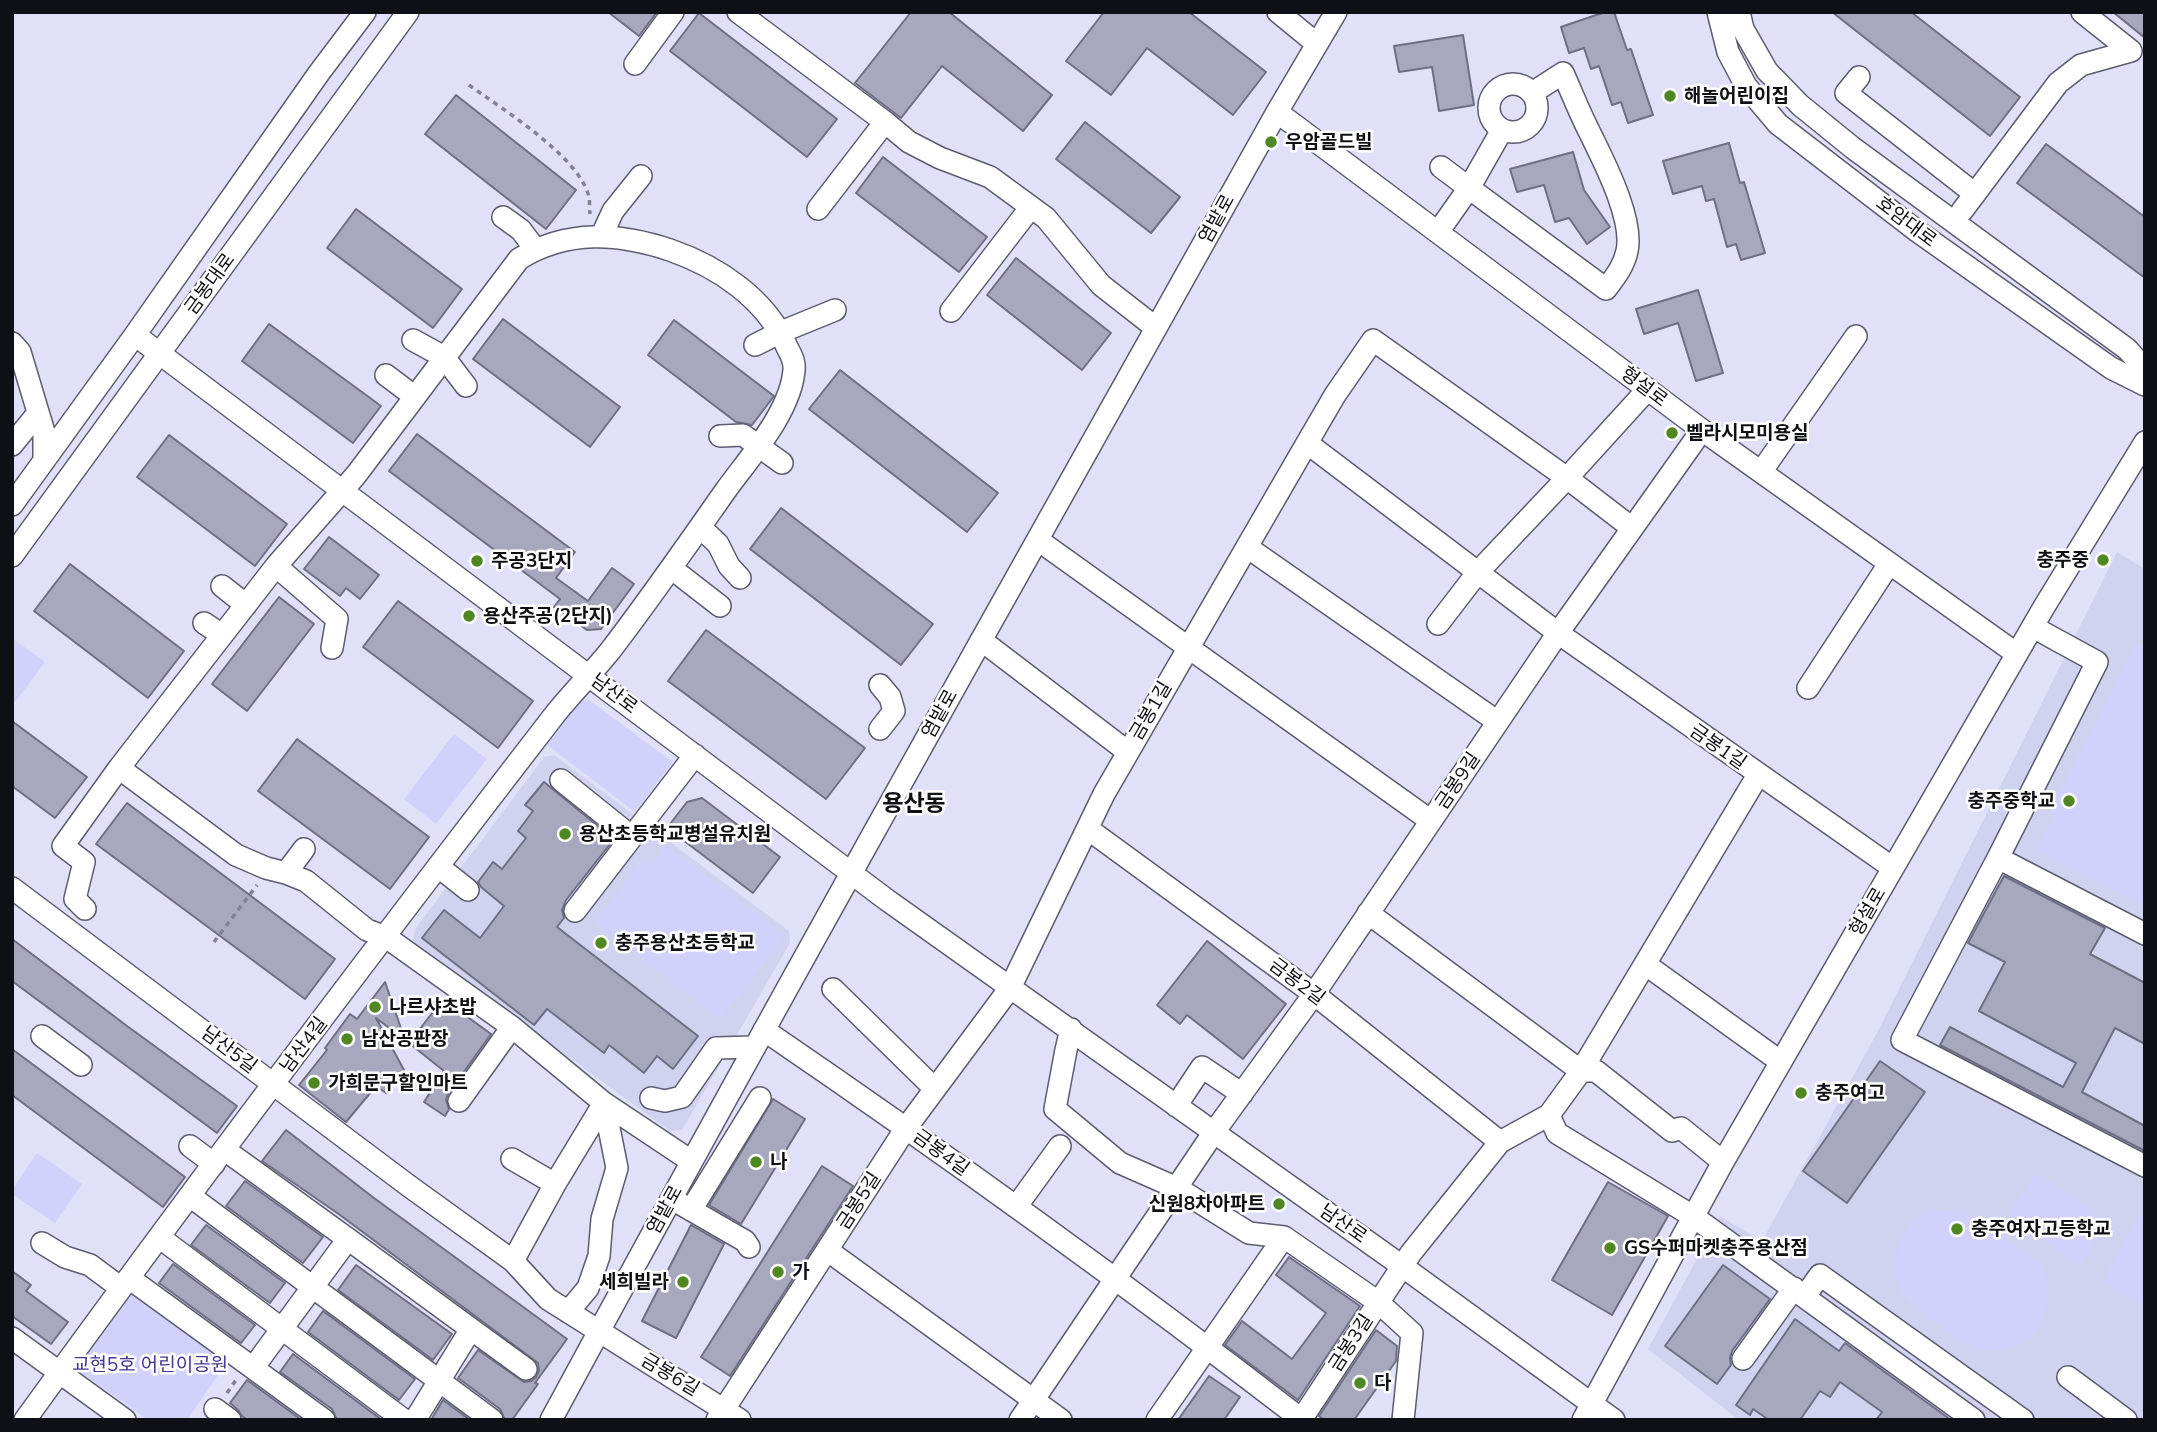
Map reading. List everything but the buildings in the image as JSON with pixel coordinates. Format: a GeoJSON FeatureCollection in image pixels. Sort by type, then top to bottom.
{"type":"FeatureCollection","features":[{"type":"Feature","properties":{"kind":"street","name":"금봉대로"},"geometry":{"type":"LineString","coordinates":[[12,505],[365,12]]}},
{"type":"Feature","properties":{"kind":"street","name":"금봉대로"},"geometry":{"type":"LineString","coordinates":[[12,556],[408,12]]}},
{"type":"Feature","properties":{"kind":"street"},"geometry":{"type":"LineString","coordinates":[[635,64],[673,12]]}},
{"type":"Feature","properties":{"kind":"street"},"geometry":{"type":"LineString","coordinates":[[738,12],[909,142],[940,158],[990,177],[1046,218],[1101,285],[1156,328]]}},
{"type":"Feature","properties":{"kind":"street"},"geometry":{"type":"LineString","coordinates":[[1278,12],[1317,44]]}},
{"type":"Feature","properties":{"kind":"street","name":"염밭로"},"geometry":{"type":"LineString","coordinates":[[551,1420],[759,1038],[1277,112],[1336,12]]}},
{"type":"Feature","properties":{"kind":"street","name":"호암대로"},"geometry":{"type":"LineString","coordinates":[[1718,12],[1728,52],[1746,86],[1778,124],[1928,239],[2111,368],[2145,385]]}},
{"type":"Feature","properties":{"kind":"street","name":"호암대로"},"geometry":{"type":"LineString","coordinates":[[1739,12],[1743,29],[1768,71],[1800,105],[1853,148],[1957,219],[2127,349],[2145,369]]}},
{"type":"Feature","properties":{"kind":"street"},"geometry":{"type":"LineString","coordinates":[[2082,12],[2138,49]]}},
{"type":"Feature","properties":{"kind":"street"},"geometry":{"type":"LineString","coordinates":[[1957,219],[2058,83],[2081,65],[2138,49]]}},
{"type":"Feature","properties":{"kind":"street"},"geometry":{"type":"LineString","coordinates":[[1441,167],[1606,289],[1622,267],[1628,249],[1626,221],[1604,159],[1563,73],[1532,93]]}},
{"type":"Feature","properties":{"kind":"street"},"geometry":{"type":"LineString","coordinates":[[1859,77],[1846,93],[1975,194]]}},
{"type":"Feature","properties":{"kind":"street"},"geometry":{"type":"LineString","coordinates":[[1512,84],[1527,88],[1532,93],[1538,108],[1532,123],[1518,132],[1502,130],[1492,119],[1490,104],[1493,96],[1504,86],[1512,84]]}},
{"type":"Feature","properties":{"kind":"street","name":"형설로"},"geometry":{"type":"LineString","coordinates":[[1277,112],[1702,430],[2017,654]]}},
{"type":"Feature","properties":{"kind":"street"},"geometry":{"type":"LineString","coordinates":[[818,209],[885,122]]}},
{"type":"Feature","properties":{"kind":"street"},"geometry":{"type":"LineString","coordinates":[[1438,232],[1469,188],[1502,130]]}},
{"type":"Feature","properties":{"kind":"street"},"geometry":{"type":"LineString","coordinates":[[85,909],[75,899],[85,862],[63,846],[119,768],[276,566],[342,491],[519,259],[535,249],[560,241],[596,236],[641,176]]}},
{"type":"Feature","properties":{"kind":"street"},"geometry":{"type":"LineString","coordinates":[[951,312],[1031,207]]}},
{"type":"Feature","properties":{"kind":"street"},"geometry":{"type":"LineString","coordinates":[[503,218],[522,230],[535,249]]}},
{"type":"Feature","properties":{"kind":"street","name":"남산4길"},"geometry":{"type":"LineString","coordinates":[[25,1420],[274,1083],[555,715],[608,653],[785,406],[792,388],[795,364],[781,332],[751,296],[712,268],[686,256],[660,247],[596,236]]}},
{"type":"Feature","properties":{"kind":"street"},"geometry":{"type":"LineString","coordinates":[[755,345],[835,310]]}},
{"type":"Feature","properties":{"kind":"street","name":"남산로"},"geometry":{"type":"LineString","coordinates":[[135,335],[851,873],[1402,1266],[1587,1412],[1614,1420]]}},
{"type":"Feature","properties":{"kind":"street"},"geometry":{"type":"LineString","coordinates":[[1761,472],[1856,336]]}},
{"type":"Feature","properties":{"kind":"street"},"geometry":{"type":"LineString","coordinates":[[413,340],[444,357],[466,386]]}},
{"type":"Feature","properties":{"kind":"street","name":"금봉1길"},"geometry":{"type":"LineString","coordinates":[[1010,988],[1128,752],[1335,395],[1373,340],[1567,478],[1632,528]]}},
{"type":"Feature","properties":{"kind":"street"},"geometry":{"type":"LineString","coordinates":[[12,343],[20,352],[44,432],[44,461]]}},
{"type":"Feature","properties":{"kind":"street"},"geometry":{"type":"LineString","coordinates":[[386,375],[415,397]]}},
{"type":"Feature","properties":{"kind":"street"},"geometry":{"type":"LineString","coordinates":[[1438,624],[1478,572],[1648,389]]}},
{"type":"Feature","properties":{"kind":"street"},"geometry":{"type":"LineString","coordinates":[[12,445],[38,412]]}},
{"type":"Feature","properties":{"kind":"street","name":"금봉9길"},"geometry":{"type":"LineString","coordinates":[[1214,1132],[1314,994],[1558,633],[1702,430]]}},
{"type":"Feature","properties":{"kind":"street"},"geometry":{"type":"LineString","coordinates":[[720,436],[743,435],[782,463]]}},
{"type":"Feature","properties":{"kind":"street","name":"형설로"},"geometry":{"type":"LineString","coordinates":[[1587,1412],[1723,1162],[2032,627],[2145,442]]}},
{"type":"Feature","properties":{"kind":"street","name":"금봉1길"},"geometry":{"type":"LineString","coordinates":[[1307,443],[1558,633],[1893,868]]}},
{"type":"Feature","properties":{"kind":"street"},"geometry":{"type":"LineString","coordinates":[[700,527],[718,544],[729,566],[740,578]]}},
{"type":"Feature","properties":{"kind":"street"},"geometry":{"type":"LineString","coordinates":[[1038,540],[1431,821]]}},
{"type":"Feature","properties":{"kind":"street"},"geometry":{"type":"LineString","coordinates":[[1247,547],[1497,722]]}},
{"type":"Feature","properties":{"kind":"street"},"geometry":{"type":"LineString","coordinates":[[1808,688],[1889,564]]}},
{"type":"Feature","properties":{"kind":"street"},"geometry":{"type":"LineString","coordinates":[[276,566],[337,619],[332,648]]}},
{"type":"Feature","properties":{"kind":"street"},"geometry":{"type":"LineString","coordinates":[[671,568],[720,606]]}},
{"type":"Feature","properties":{"kind":"street"},"geometry":{"type":"LineString","coordinates":[[222,586],[246,605]]}},
{"type":"Feature","properties":{"kind":"street"},"geometry":{"type":"LineString","coordinates":[[204,623],[222,635]]}},
{"type":"Feature","properties":{"kind":"street"},"geometry":{"type":"LineString","coordinates":[[2032,627],[2097,662],[1902,1040],[2145,1166]]}},
{"type":"Feature","properties":{"kind":"street"},"geometry":{"type":"LineString","coordinates":[[981,640],[1128,752]]}},
{"type":"Feature","properties":{"kind":"street"},"geometry":{"type":"LineString","coordinates":[[880,685],[890,697],[894,711],[880,729]]}},
{"type":"Feature","properties":{"kind":"street"},"geometry":{"type":"LineString","coordinates":[[575,911],[695,755]]}},
{"type":"Feature","properties":{"kind":"street"},"geometry":{"type":"LineString","coordinates":[[119,768],[236,855],[266,869],[306,881],[368,930],[386,937],[512,1027],[604,1103],[691,1161]]}},
{"type":"Feature","properties":{"kind":"street"},"geometry":{"type":"LineString","coordinates":[[1402,1266],[1500,1142],[1549,1115],[1581,1071],[1758,775]]}},
{"type":"Feature","properties":{"kind":"street"},"geometry":{"type":"LineString","coordinates":[[561,780],[632,837]]}},
{"type":"Feature","properties":{"kind":"street","name":"금봉2길"},"geometry":{"type":"LineString","coordinates":[[1088,829],[1314,994],[1500,1142]]}},
{"type":"Feature","properties":{"kind":"street"},"geometry":{"type":"LineString","coordinates":[[286,873],[304,849]]}},
{"type":"Feature","properties":{"kind":"street"},"geometry":{"type":"LineString","coordinates":[[1998,858],[2145,934]]}},
{"type":"Feature","properties":{"kind":"street"},"geometry":{"type":"LineString","coordinates":[[439,867],[468,890]]}},
{"type":"Feature","properties":{"kind":"street","name":"남산5길"},"geometry":{"type":"LineString","coordinates":[[12,888],[513,1261],[548,1299],[599,1332]]}},
{"type":"Feature","properties":{"kind":"street"},"geometry":{"type":"LineString","coordinates":[[1368,913],[1581,1071],[1596,1071],[1672,1131],[1681,1128],[1723,1162]]}},
{"type":"Feature","properties":{"kind":"street"},"geometry":{"type":"LineString","coordinates":[[1645,964],[1781,1062]]}},
{"type":"Feature","properties":{"kind":"street","name":"금봉5길"},"geometry":{"type":"LineString","coordinates":[[727,1416],[827,1250],[906,1128],[1010,988]]}},
{"type":"Feature","properties":{"kind":"street"},"geometry":{"type":"LineString","coordinates":[[833,989],[934,1088]]}},
{"type":"Feature","properties":{"kind":"street"},"geometry":{"type":"LineString","coordinates":[[459,1101],[512,1027]]}},
{"type":"Feature","properties":{"kind":"street"},"geometry":{"type":"LineString","coordinates":[[1071,1029],[1055,1109],[1120,1163],[1177,1188],[1248,1233],[1284,1237],[1378,1302],[1412,1333],[1403,1420]]}},
{"type":"Feature","properties":{"kind":"street"},"geometry":{"type":"LineString","coordinates":[[42,1036],[81,1065]]}},
{"type":"Feature","properties":{"kind":"street"},"geometry":{"type":"LineString","coordinates":[[651,1098],[665,1101],[682,1097],[716,1048],[759,1038]]}},
{"type":"Feature","properties":{"kind":"street","name":"금봉4길"},"geometry":{"type":"LineString","coordinates":[[759,1038],[906,1128],[1116,1278],[1301,1419]]}},
{"type":"Feature","properties":{"kind":"street"},"geometry":{"type":"LineString","coordinates":[[1176,1106],[1202,1067],[1242,1094]]}},
{"type":"Feature","properties":{"kind":"street"},"geometry":{"type":"LineString","coordinates":[[691,1210],[760,1098]]}},
{"type":"Feature","properties":{"kind":"street"},"geometry":{"type":"LineString","coordinates":[[513,1261],[604,1103]]}},
{"type":"Feature","properties":{"kind":"street"},"geometry":{"type":"LineString","coordinates":[[568,1311],[588,1288],[599,1256],[602,1219],[617,1168],[604,1103]]}},
{"type":"Feature","properties":{"kind":"street"},"geometry":{"type":"LineString","coordinates":[[1549,1115],[1557,1133],[1694,1217],[1973,1420]]}},
{"type":"Feature","properties":{"kind":"street"},"geometry":{"type":"LineString","coordinates":[[1020,1420],[1214,1132]]}},
{"type":"Feature","properties":{"kind":"street"},"geometry":{"type":"LineString","coordinates":[[190,1146],[219,1157],[348,1240],[526,1370]]}},
{"type":"Feature","properties":{"kind":"street"},"geometry":{"type":"LineString","coordinates":[[1016,1207],[1060,1146]]}},
{"type":"Feature","properties":{"kind":"street"},"geometry":{"type":"LineString","coordinates":[[512,1159],[555,1184]]}},
{"type":"Feature","properties":{"kind":"street"},"geometry":{"type":"LineString","coordinates":[[190,1196],[492,1420]]}},
{"type":"Feature","properties":{"kind":"street"},"geometry":{"type":"LineString","coordinates":[[671,1198],[745,1241],[750,1247]]}},
{"type":"Feature","properties":{"kind":"street"},"geometry":{"type":"LineString","coordinates":[[159,1237],[404,1420]]}},
{"type":"Feature","properties":{"kind":"street"},"geometry":{"type":"LineString","coordinates":[[1157,1420],[1284,1237]]}},
{"type":"Feature","properties":{"kind":"street"},"geometry":{"type":"LineString","coordinates":[[250,1366],[281,1330],[348,1240]]}},
{"type":"Feature","properties":{"kind":"street"},"geometry":{"type":"LineString","coordinates":[[42,1244],[125,1283],[250,1366],[324,1420]]}},
{"type":"Feature","properties":{"kind":"street"},"geometry":{"type":"LineString","coordinates":[[827,1250],[1061,1420]]}},
{"type":"Feature","properties":{"kind":"street","name":"금봉3길"},"geometry":{"type":"LineString","coordinates":[[1301,1419],[1402,1266]]}},
{"type":"Feature","properties":{"kind":"street"},"geometry":{"type":"LineString","coordinates":[[1743,1359],[1799,1292],[1820,1275],[2023,1420]]}},
{"type":"Feature","properties":{"kind":"street"},"geometry":{"type":"LineString","coordinates":[[415,1420],[471,1329]]}},
{"type":"Feature","properties":{"kind":"street","name":"금봉6길"},"geometry":{"type":"LineString","coordinates":[[599,1332],[727,1416]]}},
{"type":"Feature","properties":{"kind":"street"},"geometry":{"type":"LineString","coordinates":[[12,1338],[125,1420]]}},
{"type":"Feature","properties":{"kind":"street"},"geometry":{"type":"LineString","coordinates":[[2068,1377],[2126,1420]]}},
{"type":"Feature","properties":{"kind":"path"},"geometry":{"type":"LineString","coordinates":[[469,85],[552,147],[576,172],[589,196],[596,236]]}},
{"type":"Feature","properties":{"kind":"path"},"geometry":{"type":"LineString","coordinates":[[214,942],[257,885]]}},
{"type":"Feature","properties":{"kind":"path"},"geometry":{"type":"LineString","coordinates":[[223,1414],[250,1366]]}},
{"type":"Feature","properties":{"kind":"shaded area"},"geometry":{"type":"Polygon","coordinates":[[[2117,552],[2145,569],[2145,1414],[2142,1420],[1739,1420],[1648,1349],[1720,1216],[1762,1241],[1877,1033],[2117,552]]]}},
{"type":"Feature","properties":{"kind":"shaded area","name":"충주용산초등학교"},"geometry":{"type":"Polygon","coordinates":[[[554,755],[789,931],[790,943],[682,1130],[670,1131],[412,943],[415,929],[544,757],[554,755]]]}},
{"type":"Feature","properties":{"kind":"green space"},"geometry":{"type":"Polygon","coordinates":[[[12,638],[45,662],[12,706],[12,638]]]}},
{"type":"Feature","properties":{"kind":"green space"},"geometry":{"type":"Polygon","coordinates":[[[2137,643],[2145,647],[2145,906],[2037,850],[2054,818],[2050,809],[2137,643]]]}},
{"type":"Feature","properties":{"kind":"green space"},"geometry":{"type":"Polygon","coordinates":[[[589,700],[673,762],[635,812],[547,745],[581,701],[589,700]]]}},
{"type":"Feature","properties":{"kind":"green space"},"geometry":{"type":"Polygon","coordinates":[[[454,734],[487,759],[436,824],[404,799],[454,734]]]}},
{"type":"Feature","properties":{"kind":"green space"},"geometry":{"type":"Polygon","coordinates":[[[666,845],[785,936],[721,1019],[595,922],[643,859],[650,865],[666,845]]]}},
{"type":"Feature","properties":{"kind":"green space"},"geometry":{"type":"Polygon","coordinates":[[[37,1153],[82,1184],[55,1223],[12,1194],[37,1153]]]}},
{"type":"Feature","properties":{"kind":"green space"},"geometry":{"type":"Polygon","coordinates":[[[2036,1172],[2110,1222],[2080,1265],[2007,1215],[2036,1172]]]}},
{"type":"Feature","properties":{"kind":"green space"},"geometry":{"type":"Polygon","coordinates":[[[2145,1204],[2145,1305],[2102,1282],[2145,1204]]]}},
{"type":"Feature","properties":{"kind":"green space"},"geometry":{"type":"Polygon","coordinates":[[[1934,1211],[1962,1211],[1972,1215],[2034,1258],[2046,1274],[2048,1303],[2045,1315],[2033,1335],[2015,1347],[1990,1350],[1974,1347],[1911,1302],[1899,1288],[1896,1255],[1899,1243],[1911,1223],[1934,1211]]]}},
{"type":"Feature","properties":{"kind":"green space","name":"교현5호 어린이공원"},"geometry":{"type":"Polygon","coordinates":[[[129,1293],[227,1362],[187,1420],[148,1420],[76,1369],[129,1293]]]}},
{"type":"Feature","properties":{"kind":"place","name":"해놀어린이집"},"geometry":{"type":"Point","coordinates":[1670,96]}},
{"type":"Feature","properties":{"kind":"place","name":"우암골드빌"},"geometry":{"type":"Point","coordinates":[1271,142]}},
{"type":"Feature","properties":{"kind":"place","name":"벨라시모미용실"},"geometry":{"type":"Point","coordinates":[1672,433]}},
{"type":"Feature","properties":{"kind":"place","name":"충주중"},"geometry":{"type":"Point","coordinates":[2103,560]}},
{"type":"Feature","properties":{"kind":"place","name":"주공3단지"},"geometry":{"type":"Point","coordinates":[477,561]}},
{"type":"Feature","properties":{"kind":"place","name":"용산주공(2단지)"},"geometry":{"type":"Point","coordinates":[469,616]}},
{"type":"Feature","properties":{"kind":"place","name":"충주중학교"},"geometry":{"type":"Point","coordinates":[2069,801]}},
{"type":"Feature","properties":{"kind":"place","name":"용산초등학교병설유치원"},"geometry":{"type":"Point","coordinates":[565,834]}},
{"type":"Feature","properties":{"kind":"place","name":"충주용산초등학교"},"geometry":{"type":"Point","coordinates":[601,943]}},
{"type":"Feature","properties":{"kind":"place","name":"나르샤초밥"},"geometry":{"type":"Point","coordinates":[375,1007]}},
{"type":"Feature","properties":{"kind":"place","name":"남산공판장"},"geometry":{"type":"Point","coordinates":[347,1039]}},
{"type":"Feature","properties":{"kind":"place","name":"가희문구할인마트"},"geometry":{"type":"Point","coordinates":[314,1083]}},
{"type":"Feature","properties":{"kind":"place","name":"충주여고"},"geometry":{"type":"Point","coordinates":[1801,1093]}},
{"type":"Feature","properties":{"kind":"place","name":"나"},"geometry":{"type":"Point","coordinates":[756,1162]}},
{"type":"Feature","properties":{"kind":"place","name":"신원8차아파트"},"geometry":{"type":"Point","coordinates":[1279,1204]}},
{"type":"Feature","properties":{"kind":"place","name":"충주여자고등학교"},"geometry":{"type":"Point","coordinates":[1957,1229]}},
{"type":"Feature","properties":{"kind":"place","name":"GS수퍼마켓충주용산점"},"geometry":{"type":"Point","coordinates":[1610,1248]}},
{"type":"Feature","properties":{"kind":"place","name":"가"},"geometry":{"type":"Point","coordinates":[778,1272]}},
{"type":"Feature","properties":{"kind":"place","name":"세희빌라"},"geometry":{"type":"Point","coordinates":[683,1282]}},
{"type":"Feature","properties":{"kind":"place","name":"다"},"geometry":{"type":"Point","coordinates":[1360,1383]}},
{"type":"Feature","properties":{"kind":"district","name":"용산동"},"geometry":{"type":"Point","coordinates":[914,804]}}]}
